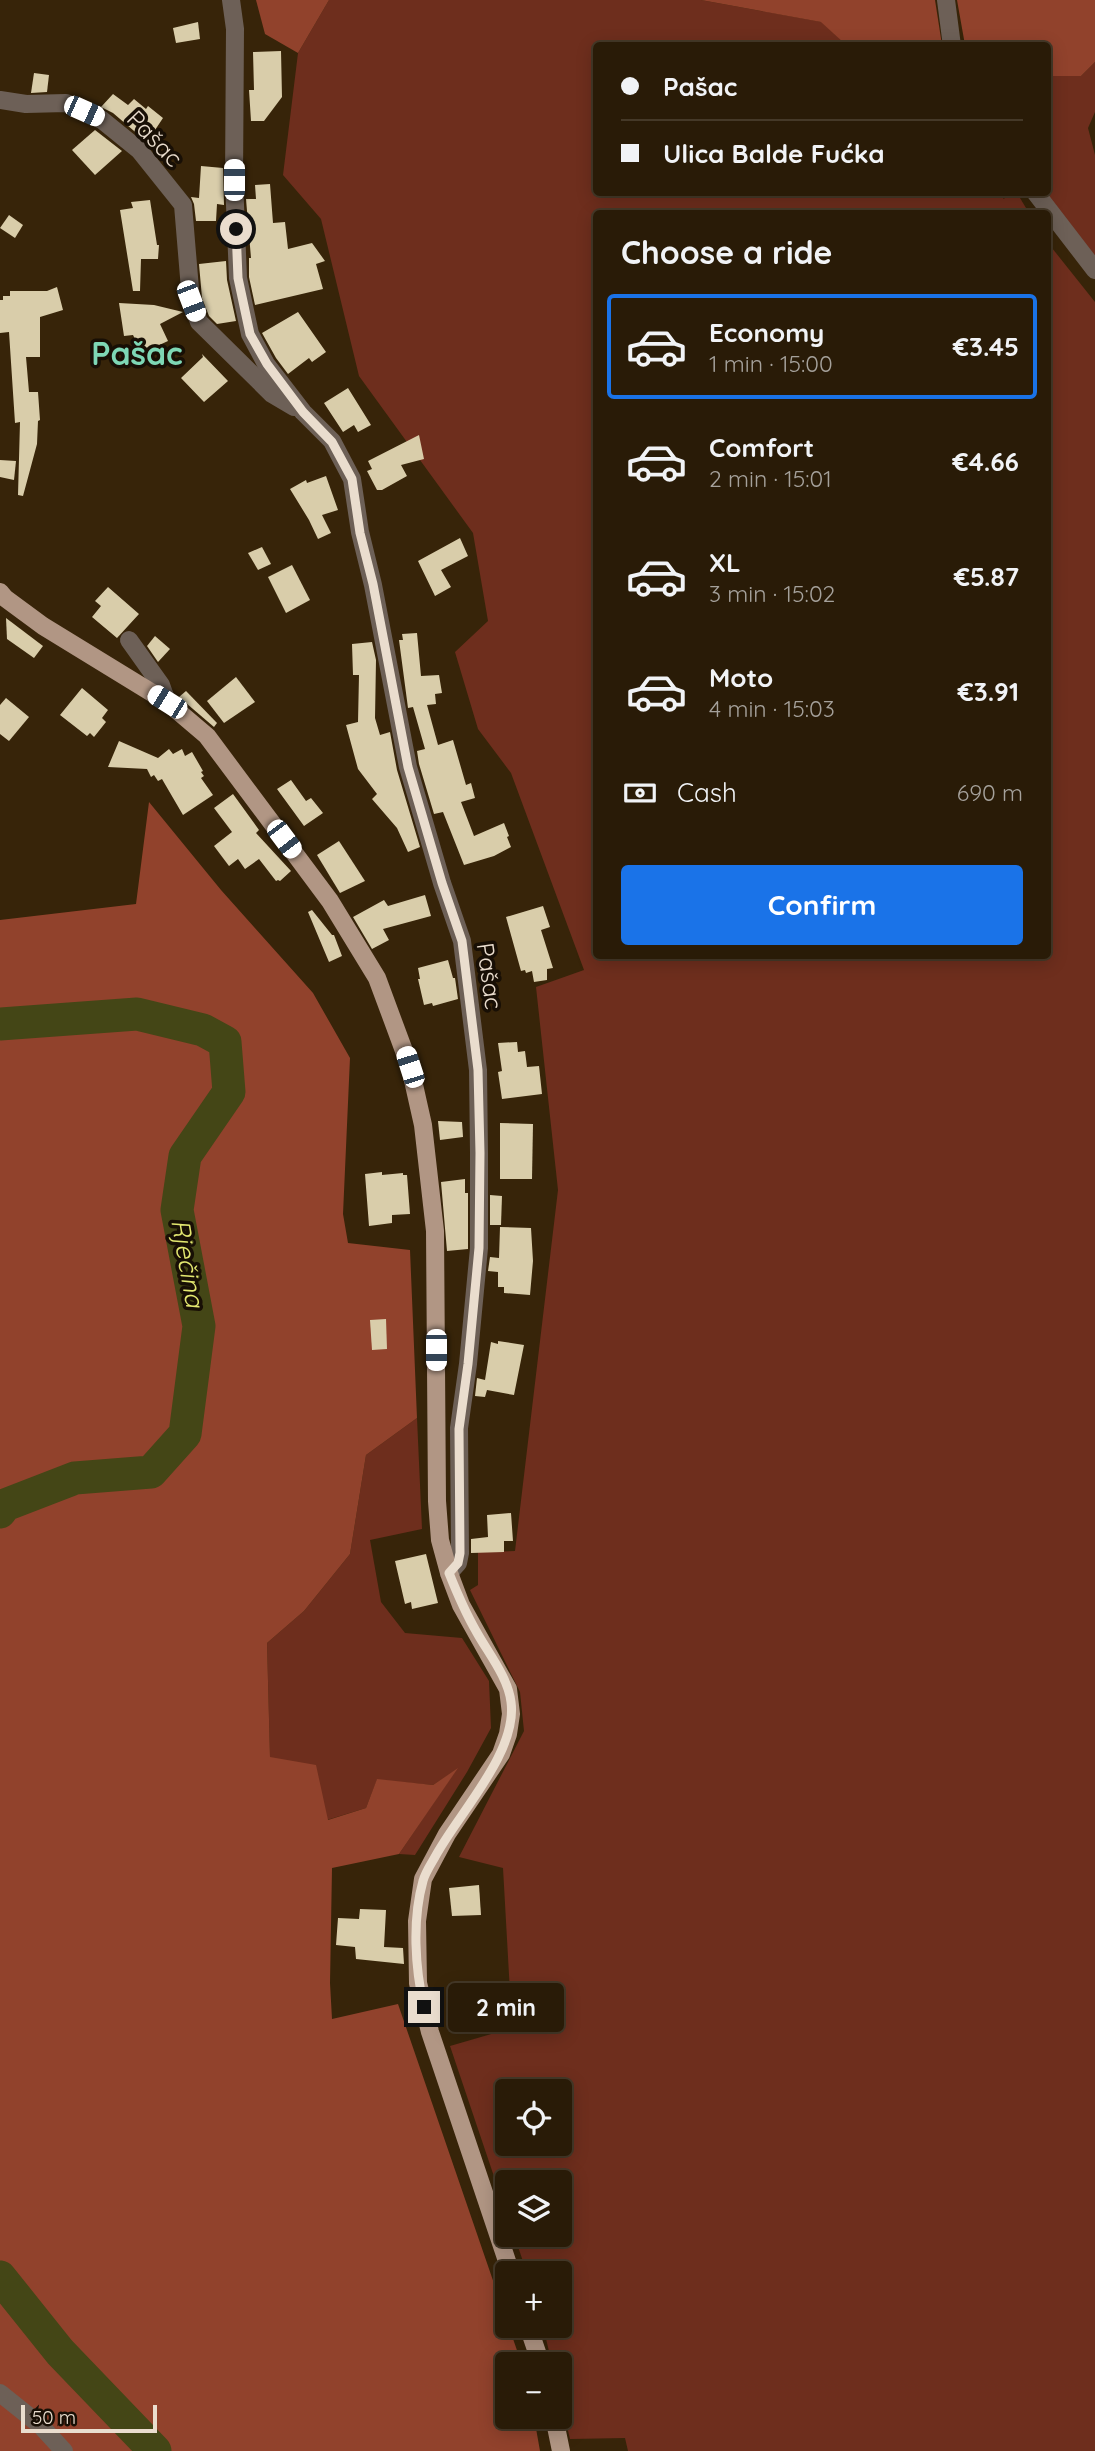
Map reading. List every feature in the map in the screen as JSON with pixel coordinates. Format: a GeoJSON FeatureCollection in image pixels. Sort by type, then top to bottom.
{"type":"FeatureCollection","features":[{"type":"Feature","properties":{"kind":"main road"},"geometry":{"type":"LineString","coordinates":[[0,592],[43,626],[167,702],[207,736],[330,901],[377,978],[410,1067],[423,1125],[435,1231],[437,1501],[440,1540],[461,1605],[508,1689],[511,1714],[501,1754],[447,1834],[423,1879],[417,1921],[418,1983],[430,2032],[507,2261]]}},
{"type":"Feature","properties":{"kind":"main road"},"geometry":{"type":"LineString","coordinates":[[556,2429],[561,2451]]}},
{"type":"Feature","properties":{"kind":"street","name":"Pašac"},"geometry":{"type":"LineString","coordinates":[[230,0],[235,29],[234,180],[238,278],[250,334],[267,364],[303,412],[332,442],[352,479],[360,533],[373,584],[408,767],[462,941],[470,998],[478,1070],[479,1248],[459,1429],[460,1553],[458,1563],[449,1573]]}},
{"type":"Feature","properties":{"kind":"street"},"geometry":{"type":"LineString","coordinates":[[946,0],[951,42]]}},
{"type":"Feature","properties":{"kind":"street","name":"Pašac"},"geometry":{"type":"LineString","coordinates":[[0,100],[26,104],[66,103],[103,120],[139,150],[183,205],[191,301],[199,322],[272,394],[303,412]]}},
{"type":"Feature","properties":{"kind":"street"},"geometry":{"type":"LineString","coordinates":[[1038,196],[1049,210]]}},
{"type":"Feature","properties":{"kind":"street"},"geometry":{"type":"LineString","coordinates":[[1051,213],[1095,270]]}},
{"type":"Feature","properties":{"kind":"street"},"geometry":{"type":"LineString","coordinates":[[129,640],[161,685],[167,702]]}},
{"type":"Feature","properties":{"kind":"street"},"geometry":{"type":"LineString","coordinates":[[0,2393],[40,2425],[64,2451]]}},
{"type":"Feature","properties":{"kind":"shaded area"},"geometry":{"type":"Polygon","coordinates":[[[256,0],[329,0],[298,53],[265,34],[256,0]]]}},
{"type":"Feature","properties":{"kind":"shaded area"},"geometry":{"type":"Polygon","coordinates":[[[329,0],[701,0],[822,22],[843,42],[593,42],[593,196],[1001,196],[1004,199],[1006,196],[1019,196],[1027,210],[593,210],[593,959],[1051,959],[1051,247],[1095,302],[1095,2451],[628,2451],[625,2438],[570,2439],[568,2429],[572,2429],[572,2352],[549,2352],[546,2338],[572,2338],[572,2261],[523,2261],[518,2247],[572,2247],[572,2170],[495,2170],[495,2179],[450,2046],[512,2028],[503,1868],[459,1857],[524,1731],[520,1692],[470,1590],[478,1585],[478,1552],[515,1551],[558,1190],[536,987],[584,970],[511,773],[478,729],[455,652],[488,621],[473,533],[359,376],[321,219],[283,175],[298,53],[329,0]]]}},
{"type":"Feature","properties":{"kind":"shaded area"},"geometry":{"type":"Polygon","coordinates":[[[701,0],[935,0],[942,42],[843,42],[821,22],[701,0]]]}},
{"type":"Feature","properties":{"kind":"shaded area"},"geometry":{"type":"Polygon","coordinates":[[[957,0],[1095,0],[1095,62],[1081,76],[1051,76],[1051,42],[964,42],[957,0]]]}},
{"type":"Feature","properties":{"kind":"shaded area"},"geometry":{"type":"Polygon","coordinates":[[[1095,62],[1095,112],[1088,128],[1095,155],[1095,256],[1048,196],[1051,196],[1051,76],[1081,76],[1095,62]]]}},
{"type":"Feature","properties":{"kind":"shaded area"},"geometry":{"type":"Polygon","coordinates":[[[149,802],[221,890],[313,993],[350,1058],[343,1214],[348,1243],[410,1250],[417,1418],[366,1455],[350,1554],[304,1611],[267,1643],[270,1757],[316,1765],[328,1820],[366,1808],[377,1779],[433,1785],[458,1768],[399,1854],[332,1868],[332,2019],[398,2004],[495,2286],[495,2338],[513,2338],[518,2352],[495,2352],[495,2429],[536,2429],[540,2451],[0,2451],[0,920],[136,904],[149,802]]]}},
{"type":"Feature","properties":{"kind":"shaded area"},"geometry":{"type":"Polygon","coordinates":[[[417,1418],[422,1529],[370,1540],[381,1602],[405,1633],[462,1638],[489,1681],[491,1728],[415,1855],[399,1854],[456,1770],[433,1785],[377,1780],[366,1808],[327,1820],[270,1758],[267,1643],[304,1611],[350,1554],[366,1455],[417,1418]]]}},
{"type":"Feature","properties":{"kind":"building"},"geometry":{"type":"Polygon","coordinates":[[[198,22],[200,39],[176,43],[173,28],[198,22]]]}},
{"type":"Feature","properties":{"kind":"building"},"geometry":{"type":"Polygon","coordinates":[[[281,51],[282,97],[264,121],[251,121],[249,90],[254,90],[253,52],[281,51]]]}},
{"type":"Feature","properties":{"kind":"building"},"geometry":{"type":"Polygon","coordinates":[[[34,73],[49,75],[47,92],[31,93],[34,73]]]}},
{"type":"Feature","properties":{"kind":"building"},"geometry":{"type":"Polygon","coordinates":[[[113,94],[128,105],[134,99],[163,118],[147,142],[113,113],[101,107],[113,94]]]}},
{"type":"Feature","properties":{"kind":"building"},"geometry":{"type":"Polygon","coordinates":[[[95,130],[122,151],[95,175],[72,150],[95,130]]]}},
{"type":"Feature","properties":{"kind":"building"},"geometry":{"type":"Polygon","coordinates":[[[201,166],[223,168],[224,205],[217,204],[216,221],[196,221],[191,197],[199,198],[201,166]]]}},
{"type":"Feature","properties":{"kind":"building"},"geometry":{"type":"Polygon","coordinates":[[[270,184],[273,223],[285,222],[288,249],[312,243],[325,261],[316,264],[323,289],[255,305],[249,277],[251,258],[246,199],[256,199],[255,185],[270,184]]]}},
{"type":"Feature","properties":{"kind":"building"},"geometry":{"type":"Polygon","coordinates":[[[150,200],[159,245],[158,259],[141,259],[140,291],[133,291],[120,210],[133,208],[131,202],[150,200]]]}},
{"type":"Feature","properties":{"kind":"building"},"geometry":{"type":"Polygon","coordinates":[[[9,215],[23,225],[15,238],[0,228],[9,215]]]}},
{"type":"Feature","properties":{"kind":"building"},"geometry":{"type":"Polygon","coordinates":[[[226,261],[227,280],[236,321],[217,324],[209,316],[202,298],[199,264],[226,261]]]}},
{"type":"Feature","properties":{"kind":"building"},"geometry":{"type":"Polygon","coordinates":[[[57,287],[63,310],[40,317],[40,357],[26,357],[29,392],[38,392],[40,420],[37,444],[23,496],[18,495],[20,422],[15,423],[9,332],[0,333],[0,300],[3,300],[3,296],[10,296],[10,291],[47,291],[57,287]]]}},
{"type":"Feature","properties":{"kind":"building"},"geometry":{"type":"Polygon","coordinates":[[[119,303],[154,305],[183,312],[160,324],[168,341],[142,353],[133,335],[124,336],[119,303]]]}},
{"type":"Feature","properties":{"kind":"building"},"geometry":{"type":"Polygon","coordinates":[[[298,312],[326,352],[312,362],[309,358],[288,374],[262,333],[298,312]]]}},
{"type":"Feature","properties":{"kind":"building"},"geometry":{"type":"Polygon","coordinates":[[[202,354],[228,381],[204,402],[181,378],[203,357],[202,354]]]}},
{"type":"Feature","properties":{"kind":"building"},"geometry":{"type":"Polygon","coordinates":[[[348,388],[371,425],[358,432],[354,425],[343,432],[324,403],[348,388]]]}},
{"type":"Feature","properties":{"kind":"building"},"geometry":{"type":"Polygon","coordinates":[[[419,435],[424,459],[401,465],[407,476],[382,490],[377,490],[367,471],[372,469],[368,461],[419,435]]]}},
{"type":"Feature","properties":{"kind":"building"},"geometry":{"type":"Polygon","coordinates":[[[0,460],[16,461],[14,480],[0,477],[0,460]]]}},
{"type":"Feature","properties":{"kind":"building"},"geometry":{"type":"Polygon","coordinates":[[[326,476],[338,510],[322,515],[331,533],[318,539],[290,489],[306,480],[307,483],[326,476]]]}},
{"type":"Feature","properties":{"kind":"building"},"geometry":{"type":"Polygon","coordinates":[[[460,538],[468,556],[441,570],[451,587],[435,596],[418,561],[460,538]]]}},
{"type":"Feature","properties":{"kind":"building"},"geometry":{"type":"Polygon","coordinates":[[[262,547],[271,564],[258,570],[248,553],[262,547]]]}},
{"type":"Feature","properties":{"kind":"building"},"geometry":{"type":"Polygon","coordinates":[[[292,565],[310,600],[286,613],[268,577],[292,565]]]}},
{"type":"Feature","properties":{"kind":"building"},"geometry":{"type":"Polygon","coordinates":[[[108,587],[139,614],[117,638],[92,617],[101,606],[95,601],[108,587]]]}},
{"type":"Feature","properties":{"kind":"building"},"geometry":{"type":"Polygon","coordinates":[[[6,618],[43,646],[34,658],[7,639],[6,618]]]}},
{"type":"Feature","properties":{"kind":"building"},"geometry":{"type":"Polygon","coordinates":[[[417,633],[421,676],[439,675],[442,693],[435,694],[436,704],[427,705],[438,745],[453,740],[466,785],[471,783],[475,798],[461,802],[474,836],[504,823],[509,836],[507,837],[511,847],[494,856],[464,865],[443,812],[434,814],[419,764],[417,751],[425,749],[413,707],[408,708],[399,640],[403,640],[402,634],[417,633]]]}},
{"type":"Feature","properties":{"kind":"building"},"geometry":{"type":"Polygon","coordinates":[[[155,636],[170,649],[158,662],[147,646],[155,636]]]}},
{"type":"Feature","properties":{"kind":"building"},"geometry":{"type":"Polygon","coordinates":[[[372,642],[376,660],[375,718],[380,735],[390,732],[397,770],[420,847],[408,852],[397,828],[372,799],[377,794],[358,769],[346,725],[358,722],[359,675],[353,675],[352,644],[372,642]]]}},
{"type":"Feature","properties":{"kind":"building"},"geometry":{"type":"Polygon","coordinates":[[[236,677],[255,702],[224,723],[207,701],[236,677]]]}},
{"type":"Feature","properties":{"kind":"building"},"geometry":{"type":"Polygon","coordinates":[[[82,688],[108,710],[102,718],[106,722],[94,737],[90,733],[87,736],[60,715],[82,688]]]}},
{"type":"Feature","properties":{"kind":"building"},"geometry":{"type":"Polygon","coordinates":[[[186,691],[217,723],[214,727],[179,697],[186,691]]]}},
{"type":"Feature","properties":{"kind":"building"},"geometry":{"type":"Polygon","coordinates":[[[6,698],[29,717],[9,741],[0,734],[0,705],[6,698]]]}},
{"type":"Feature","properties":{"kind":"building"},"geometry":{"type":"Polygon","coordinates":[[[119,741],[158,758],[169,749],[173,754],[182,749],[185,756],[192,752],[203,771],[201,772],[204,776],[201,778],[213,795],[183,815],[162,779],[158,781],[154,775],[151,777],[147,769],[108,767],[119,741]]]}},
{"type":"Feature","properties":{"kind":"building"},"geometry":{"type":"Polygon","coordinates":[[[291,780],[306,801],[311,798],[323,813],[304,826],[277,789],[291,780]]]}},
{"type":"Feature","properties":{"kind":"building"},"geometry":{"type":"Polygon","coordinates":[[[233,794],[259,830],[256,833],[291,871],[280,881],[276,881],[259,859],[245,869],[238,859],[229,866],[214,846],[232,832],[214,808],[233,794]]]}},
{"type":"Feature","properties":{"kind":"building"},"geometry":{"type":"Polygon","coordinates":[[[339,841],[365,881],[340,893],[317,855],[339,841]]]}},
{"type":"Feature","properties":{"kind":"building"},"geometry":{"type":"Polygon","coordinates":[[[425,895],[431,916],[383,929],[389,940],[372,949],[353,917],[384,900],[388,906],[425,895]]]}},
{"type":"Feature","properties":{"kind":"building"},"geometry":{"type":"Polygon","coordinates":[[[543,906],[550,927],[541,930],[553,968],[547,969],[547,980],[534,982],[532,971],[521,971],[506,917],[543,906]]]}},
{"type":"Feature","properties":{"kind":"building"},"geometry":{"type":"Polygon","coordinates":[[[312,910],[334,935],[342,956],[329,962],[308,912],[312,910]]]}},
{"type":"Feature","properties":{"kind":"building"},"geometry":{"type":"Polygon","coordinates":[[[448,960],[455,978],[458,999],[433,1006],[432,1003],[424,1005],[418,968],[448,960]]]}},
{"type":"Feature","properties":{"kind":"building"},"geometry":{"type":"Polygon","coordinates":[[[517,1042],[518,1052],[525,1051],[527,1067],[539,1066],[542,1094],[502,1099],[498,1043],[517,1042]]]}},
{"type":"Feature","properties":{"kind":"building"},"geometry":{"type":"Polygon","coordinates":[[[438,1121],[462,1122],[463,1137],[440,1140],[438,1121]]]}},
{"type":"Feature","properties":{"kind":"building"},"geometry":{"type":"Polygon","coordinates":[[[500,1123],[533,1124],[532,1179],[500,1179],[500,1123]]]}},
{"type":"Feature","properties":{"kind":"building"},"geometry":{"type":"Polygon","coordinates":[[[382,1172],[382,1175],[407,1175],[410,1214],[392,1215],[392,1223],[369,1226],[365,1174],[382,1172]]]}},
{"type":"Feature","properties":{"kind":"building"},"geometry":{"type":"Polygon","coordinates":[[[465,1179],[465,1193],[468,1193],[468,1249],[447,1251],[441,1182],[465,1179]]]}},
{"type":"Feature","properties":{"kind":"building"},"geometry":{"type":"Polygon","coordinates":[[[490,1195],[502,1196],[501,1225],[490,1225],[490,1195]]]}},
{"type":"Feature","properties":{"kind":"building"},"geometry":{"type":"Polygon","coordinates":[[[500,1227],[531,1228],[533,1261],[530,1295],[504,1293],[504,1287],[498,1287],[498,1272],[488,1271],[490,1257],[499,1258],[500,1227]]]}},
{"type":"Feature","properties":{"kind":"building"},"geometry":{"type":"Polygon","coordinates":[[[386,1319],[387,1349],[372,1350],[370,1320],[386,1319]]]}},
{"type":"Feature","properties":{"kind":"building"},"geometry":{"type":"Polygon","coordinates":[[[498,1341],[524,1345],[514,1395],[487,1390],[485,1397],[475,1396],[477,1378],[485,1380],[491,1342],[498,1344],[498,1341]]]}},
{"type":"Feature","properties":{"kind":"building"},"geometry":{"type":"Polygon","coordinates":[[[511,1513],[513,1541],[504,1541],[504,1552],[471,1553],[471,1539],[488,1537],[487,1515],[511,1513]]]}},
{"type":"Feature","properties":{"kind":"building"},"geometry":{"type":"Polygon","coordinates":[[[426,1554],[438,1603],[412,1609],[411,1602],[405,1604],[395,1561],[426,1554]]]}},
{"type":"Feature","properties":{"kind":"building"},"geometry":{"type":"Polygon","coordinates":[[[479,1885],[481,1915],[452,1916],[449,1888],[479,1885]]]}},
{"type":"Feature","properties":{"kind":"building"},"geometry":{"type":"Polygon","coordinates":[[[360,1909],[386,1910],[384,1947],[403,1948],[404,1964],[356,1959],[355,1947],[336,1945],[338,1918],[359,1919],[360,1909]]]}},
{"type":"Feature","properties":{"kind":"building"},"geometry":{"type":"Polygon","coordinates":[[[483,1984],[494,2012],[467,2020],[459,1990],[483,1984]]]}},
{"type":"Feature","properties":{"kind":"waterway","name":"Rječina"},"geometry":{"type":"LineString","coordinates":[[0,1024],[137,1014],[203,1030],[225,1042],[229,1092],[185,1156],[177,1210],[199,1326],[185,1434],[151,1472],[75,1478],[5,1505],[0,1512]]}},
{"type":"Feature","properties":{"kind":"waterway","name":"Rječina"},"geometry":{"type":"LineString","coordinates":[[0,2277],[60,2352],[155,2451]]}},
{"type":"Feature","properties":{"kind":"district","name":"Pašac"},"geometry":{"type":"Point","coordinates":[137,353]}},
{"type":"Feature","properties":{"kind":"route"},"geometry":{"type":"LineString","coordinates":[[236,229],[238,278],[250,334],[267,364],[303,412],[332,442],[352,479],[360,533],[373,584],[408,767],[462,941],[478,1070],[479,1248],[459,1429],[460,1553],[456,1567],[449,1573],[461,1605],[508,1689],[511,1714],[501,1754],[447,1834],[423,1879],[417,1921],[418,1983],[424,2007]]}}]}
